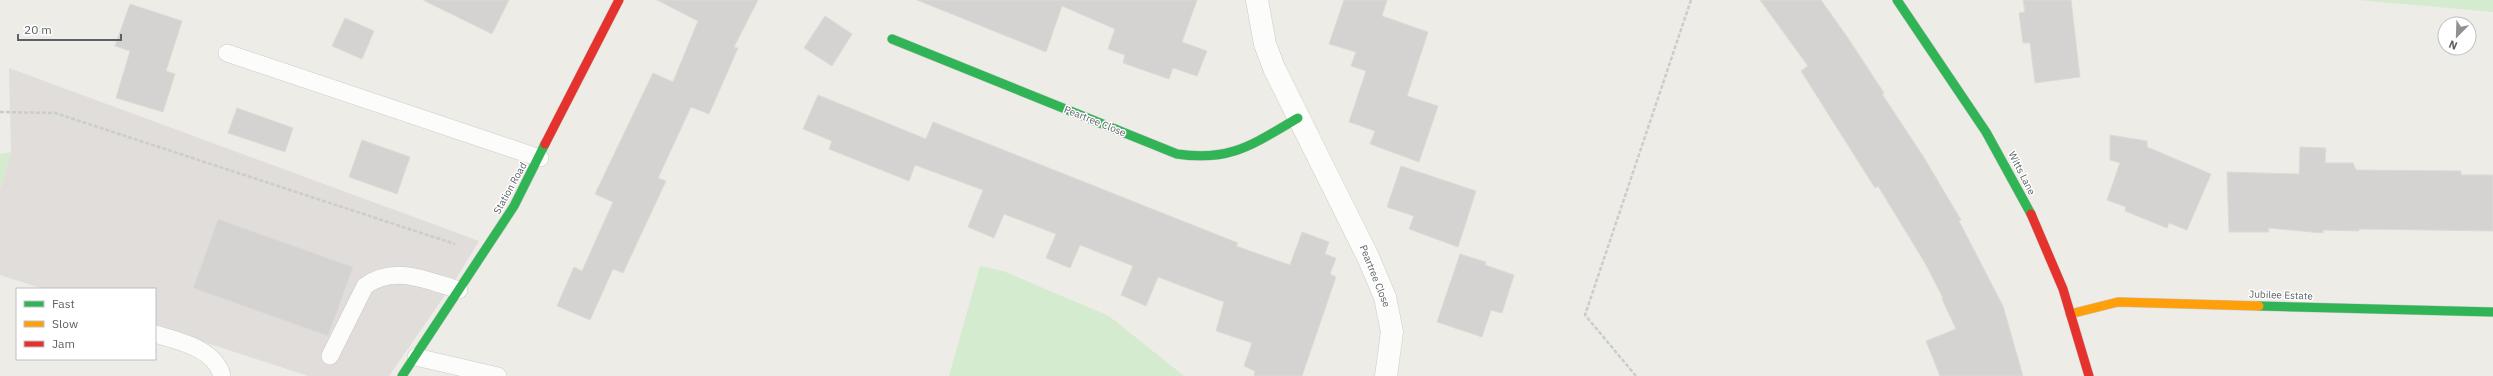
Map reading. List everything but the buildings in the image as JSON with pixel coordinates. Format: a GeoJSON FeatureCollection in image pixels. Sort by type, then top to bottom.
{"type":"FeatureCollection","features":[{"type":"Feature","properties":{"kind":"street","name":"Station Road"},"geometry":{"type":"LineString","coordinates":[[402,376],[416,357],[514,206],[540,158],[618,0]]}},
{"type":"Feature","properties":{"kind":"street","name":"Peartree Close"},"geometry":{"type":"LineString","coordinates":[[1257,0],[1264,44],[1298,118],[1368,257],[1385,297],[1392,332],[1386,376]]}},
{"type":"Feature","properties":{"kind":"street","name":"Witts Lane"},"geometry":{"type":"LineString","coordinates":[[1897,0],[1999,152],[2029,211],[2070,314],[2090,376]]}},
{"type":"Feature","properties":{"kind":"street","name":"Peartree Close"},"geometry":{"type":"LineString","coordinates":[[892,39],[1177,154],[1197,158],[1214,158],[1230,154],[1298,118]]}},
{"type":"Feature","properties":{"kind":"street","name":"Jubilee Estate"},"geometry":{"type":"LineString","coordinates":[[2070,314],[2118,302],[2493,312]]}},
{"type":"Feature","properties":{"kind":"lane"},"geometry":{"type":"LineString","coordinates":[[226,53],[540,158]]}},
{"type":"Feature","properties":{"kind":"lane"},"geometry":{"type":"LineString","coordinates":[[330,356],[365,286],[376,278],[407,275],[459,290]]}},
{"type":"Feature","properties":{"kind":"lane"},"geometry":{"type":"LineString","coordinates":[[156,334],[188,344],[206,353],[214,362],[222,376]]}},
{"type":"Feature","properties":{"kind":"lane"},"geometry":{"type":"LineString","coordinates":[[416,357],[458,372],[498,376]]}},
{"type":"Feature","properties":{"kind":"path"},"geometry":{"type":"LineString","coordinates":[[1636,376],[1585,315],[1691,0]]}},
{"type":"Feature","properties":{"kind":"path"},"geometry":{"type":"LineString","coordinates":[[0,112],[55,113],[380,222],[484,253]]}},
{"type":"Feature","properties":{"kind":"shaded area"},"geometry":{"type":"Polygon","coordinates":[[[9,68],[479,241],[454,282],[389,376],[308,376],[156,326],[156,288],[41,288],[0,275],[0,190],[11,152],[9,68]]]}},
{"type":"Feature","properties":{"kind":"green space"},"geometry":{"type":"Polygon","coordinates":[[[2359,0],[2493,0],[2493,12],[2359,0]]]}},
{"type":"Feature","properties":{"kind":"green space"},"geometry":{"type":"Polygon","coordinates":[[[11,152],[0,190],[0,154],[11,152]]]}},
{"type":"Feature","properties":{"kind":"green space"},"geometry":{"type":"Polygon","coordinates":[[[980,266],[1003,271],[1109,316],[1184,376],[949,376],[980,266]]]}},
{"type":"Feature","properties":{"kind":"traffic: fast"},"geometry":{"type":"LineString","coordinates":[[1897,0],[1986,132],[2031,214]]}},
{"type":"Feature","properties":{"kind":"traffic: fast"},"geometry":{"type":"LineString","coordinates":[[892,39],[1177,154],[1196,156],[1212,155],[1241,149],[1268,136],[1298,118]]}},
{"type":"Feature","properties":{"kind":"traffic: fast"},"geometry":{"type":"LineString","coordinates":[[402,376],[514,206],[545,144]]}},
{"type":"Feature","properties":{"kind":"traffic: fast"},"geometry":{"type":"LineString","coordinates":[[2259,306],[2493,312]]}},
{"type":"Feature","properties":{"kind":"traffic: slow"},"geometry":{"type":"LineString","coordinates":[[2070,314],[2118,302],[2259,306]]}},
{"type":"Feature","properties":{"kind":"traffic: jam"},"geometry":{"type":"LineString","coordinates":[[545,144],[619,0]]}},
{"type":"Feature","properties":{"kind":"traffic: jam"},"geometry":{"type":"LineString","coordinates":[[2031,214],[2063,289],[2089,376]]}}]}
